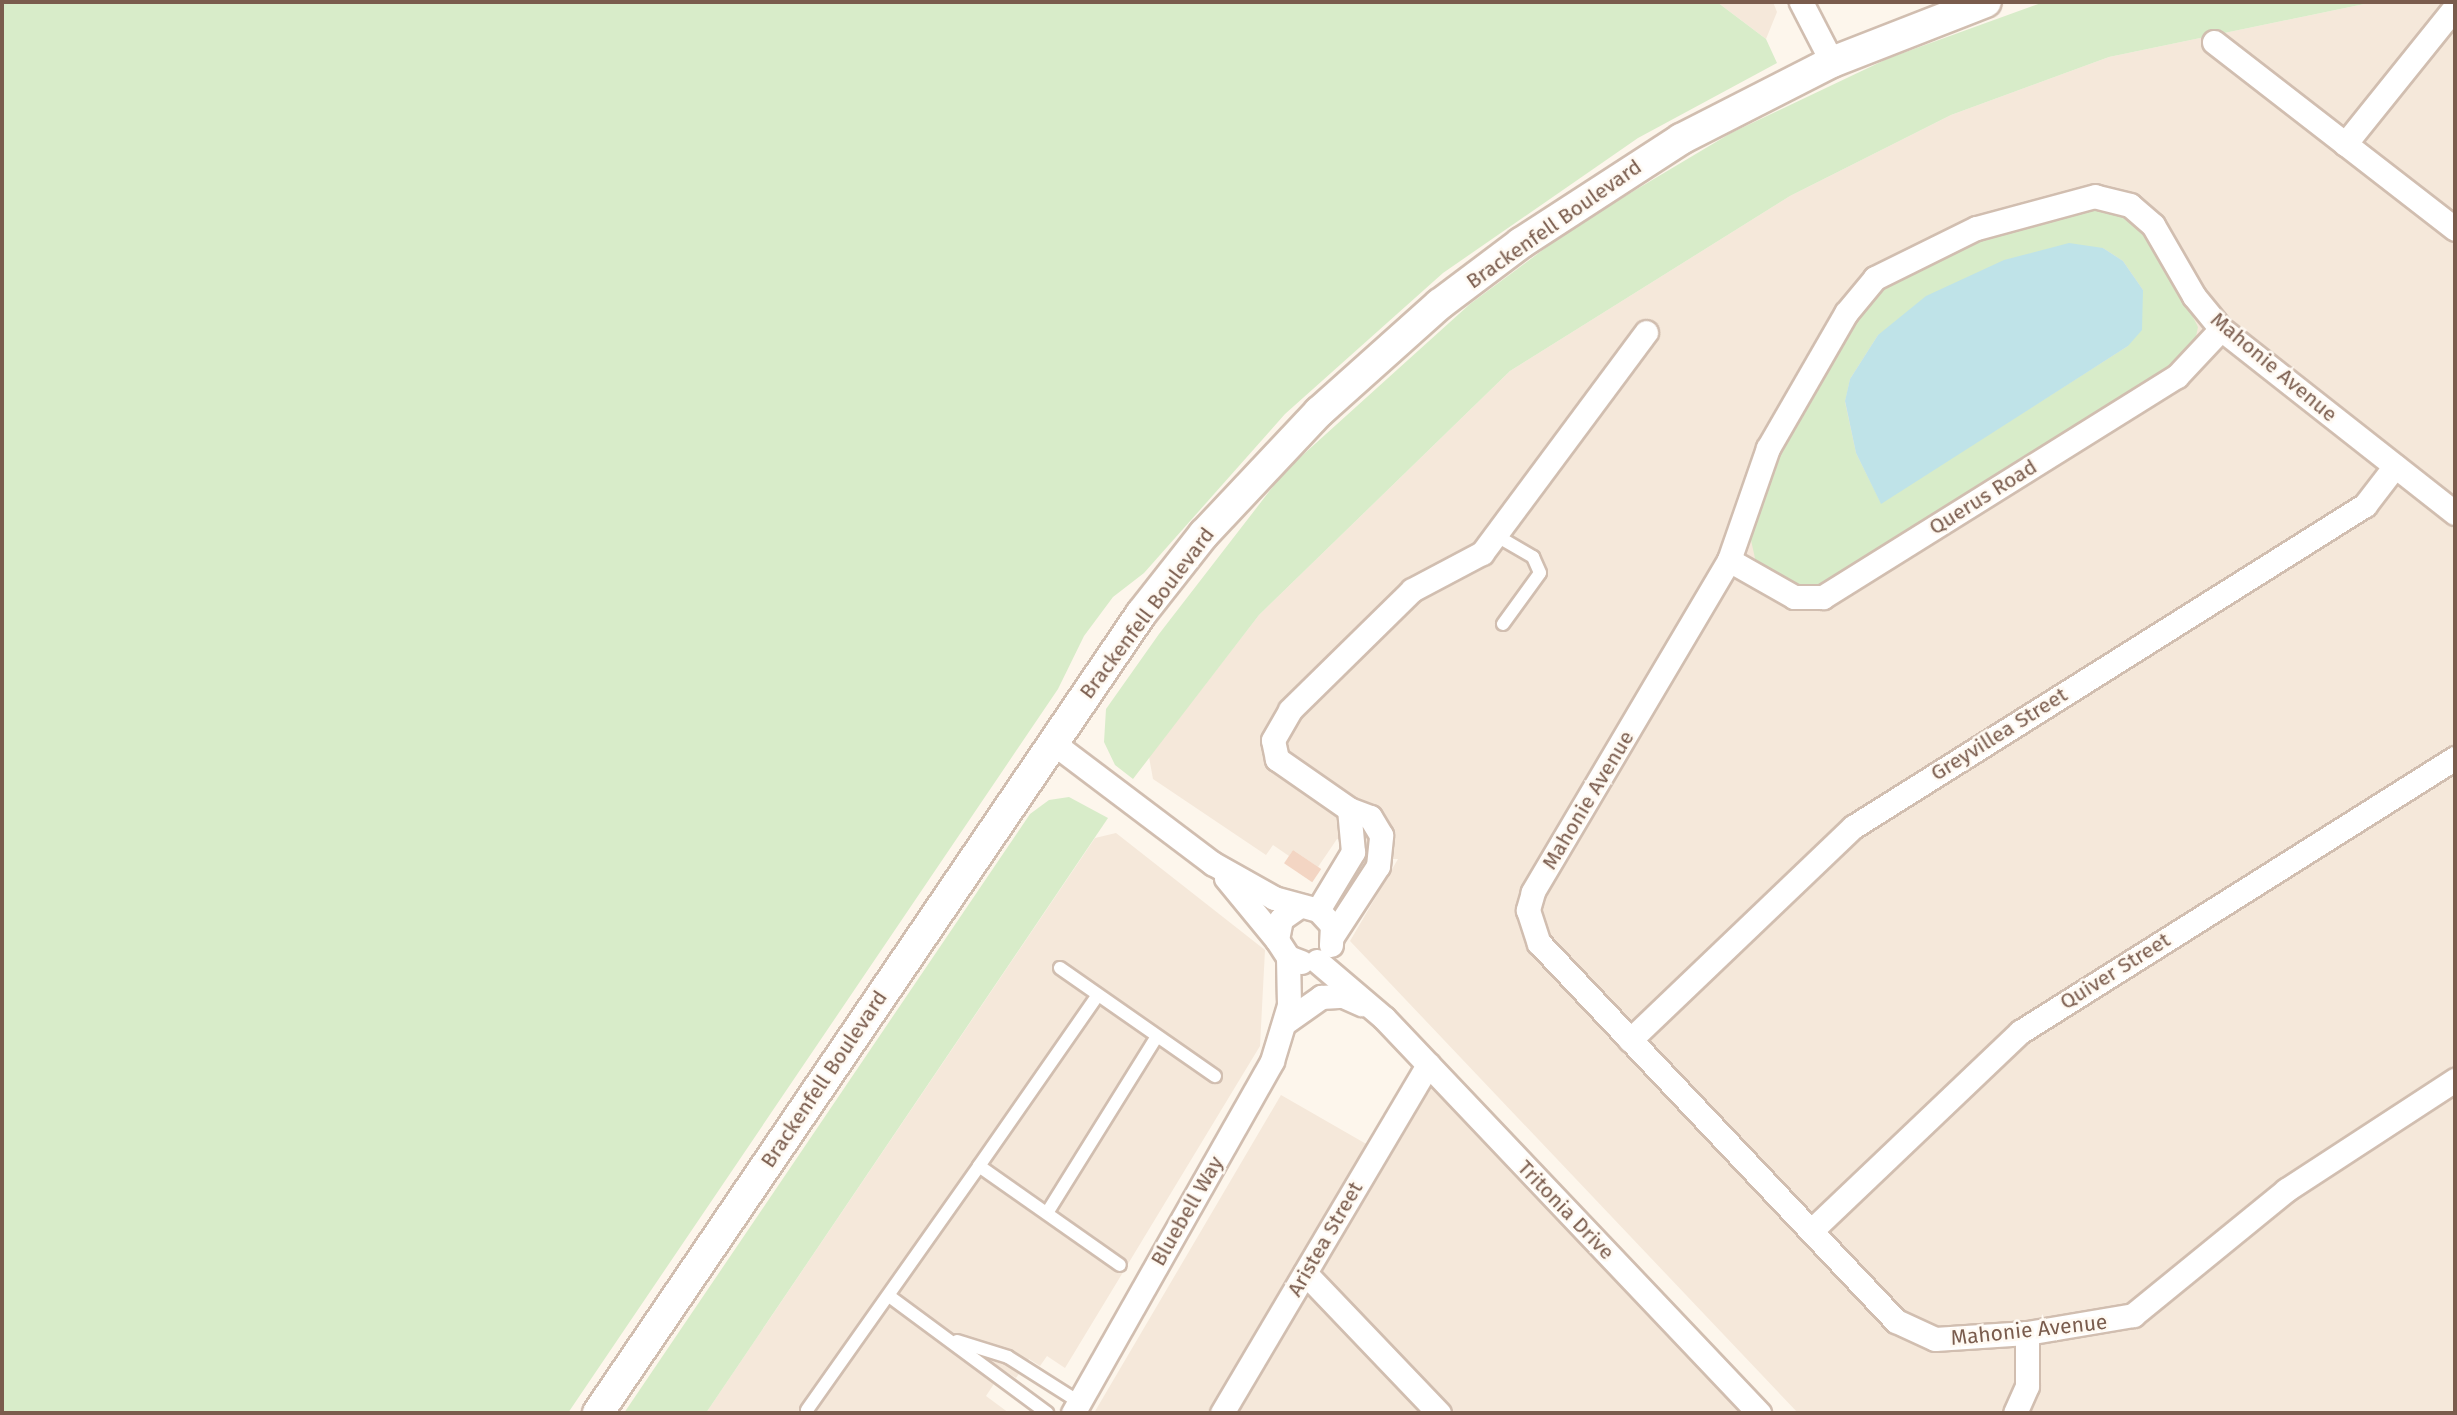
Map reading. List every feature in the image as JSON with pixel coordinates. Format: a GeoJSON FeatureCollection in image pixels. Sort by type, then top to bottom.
{"type":"FeatureCollection","features":[{"type":"Feature","properties":{"kind":"street"},"geometry":{"type":"LineString","coordinates":[[1801,2],[1832,62]]}},
{"type":"Feature","properties":{"kind":"street","name":"Brackenfell Boulevard"},"geometry":{"type":"LineString","coordinates":[[598,1413],[1052,742],[1204,534],[1381,354],[1500,258],[1601,188],[1681,139],[1832,62],[1986,2]]}},
{"type":"Feature","properties":{"kind":"street"},"geometry":{"type":"LineString","coordinates":[[2346,144],[2451,12]]}},
{"type":"Feature","properties":{"kind":"street"},"geometry":{"type":"LineString","coordinates":[[2214,41],[2455,229]]}},
{"type":"Feature","properties":{"kind":"street","name":"Mahonie Avenue"},"geometry":{"type":"LineString","coordinates":[[2455,513],[2221,329],[2194,296],[2153,225],[2112,197],[2095,195],[1976,228],[1898,264],[1857,295],[1768,448],[1729,560],[1530,900],[1529,921],[1539,943],[1908,1330],[1948,1340],[2027,1333],[2133,1315],[2286,1190],[2455,1080]]}},
{"type":"Feature","properties":{"kind":"street","name":"Querus Road"},"geometry":{"type":"LineString","coordinates":[[1729,560],[1794,597],[1823,597],[2177,376],[2221,329]]}},
{"type":"Feature","properties":{"kind":"street"},"geometry":{"type":"LineString","coordinates":[[1378,1012],[1350,998],[1332,995],[1288,1013],[1282,919],[1308,909],[1353,852],[1349,809],[1277,759],[1272,750],[1275,735],[1290,710],[1404,597],[1468,564],[1497,536],[1646,332]]}},
{"type":"Feature","properties":{"kind":"street","name":"Greyvillea Street"},"geometry":{"type":"LineString","coordinates":[[1630,1040],[1853,827],[2365,505],[2395,466]]}},
{"type":"Feature","properties":{"kind":"street"},"geometry":{"type":"LineString","coordinates":[[1052,742],[1212,863],[1308,909],[1323,951],[1283,948],[1212,863]]}},
{"type":"Feature","properties":{"kind":"street","name":"Quiver Street"},"geometry":{"type":"LineString","coordinates":[[1811,1231],[2021,1032],[2455,758]]}},
{"type":"Feature","properties":{"kind":"street","name":"Bluebell Way"},"geometry":{"type":"LineString","coordinates":[[1076,1408],[1272,1061],[1288,1013],[1382,856],[1374,821],[1349,809]]}},
{"type":"Feature","properties":{"kind":"street","name":"Tritonia Drive"},"geometry":{"type":"LineString","coordinates":[[1323,951],[1759,1413]]}},
{"type":"Feature","properties":{"kind":"street","name":"Aristea Street"},"geometry":{"type":"LineString","coordinates":[[1222,1413],[1428,1064]]}},
{"type":"Feature","properties":{"kind":"street"},"geometry":{"type":"LineString","coordinates":[[1305,1273],[1439,1413]]}},
{"type":"Feature","properties":{"kind":"street"},"geometry":{"type":"LineString","coordinates":[[2015,1413],[2027,1386],[2027,1333]]}},
{"type":"Feature","properties":{"kind":"lane"},"geometry":{"type":"LineString","coordinates":[[1497,536],[1532,557],[1540,573],[1503,624]]}},
{"type":"Feature","properties":{"kind":"lane"},"geometry":{"type":"LineString","coordinates":[[1060,968],[1215,1076]]}},
{"type":"Feature","properties":{"kind":"lane"},"geometry":{"type":"LineString","coordinates":[[804,1412],[889,1296],[1098,995]]}},
{"type":"Feature","properties":{"kind":"lane"},"geometry":{"type":"LineString","coordinates":[[1047,1213],[1157,1036]]}},
{"type":"Feature","properties":{"kind":"lane"},"geometry":{"type":"LineString","coordinates":[[979,1166],[1121,1265]]}},
{"type":"Feature","properties":{"kind":"lane"},"geometry":{"type":"LineString","coordinates":[[889,1296],[954,1340],[1046,1413]]}},
{"type":"Feature","properties":{"kind":"lane"},"geometry":{"type":"LineString","coordinates":[[954,1340],[1008,1357],[1076,1408]]}},
{"type":"Feature","properties":{"kind":"shaded area"},"geometry":{"type":"Polygon","coordinates":[[[1717,2],[1773,2],[1777,12],[1766,39],[1717,2]]]}},
{"type":"Feature","properties":{"kind":"shaded area"},"geometry":{"type":"Polygon","coordinates":[[[2374,2],[2455,2],[2455,1413],[1798,1413],[1350,941],[1398,859],[1364,859],[1366,842],[1337,839],[1318,867],[1293,850],[1289,856],[1273,845],[1266,855],[1153,779],[1149,757],[1259,615],[1510,371],[1790,196],[1951,115],[2109,57],[2374,2]]]}},
{"type":"Feature","properties":{"kind":"shaded area"},"geometry":{"type":"Polygon","coordinates":[[[1116,833],[1265,950],[1260,1046],[1065,1368],[1047,1356],[1040,1366],[1029,1359],[1016,1378],[1003,1370],[986,1396],[1009,1413],[706,1413],[1095,838],[1116,833]]]}},
{"type":"Feature","properties":{"kind":"shaded area"},"geometry":{"type":"Polygon","coordinates":[[[1425,1065],[1757,1413],[1094,1413],[1281,1095],[1375,1149],[1425,1065]]]}},
{"type":"Feature","properties":{"kind":"green space"},"geometry":{"type":"Polygon","coordinates":[[[2,2],[1717,2],[1766,39],[1777,63],[1638,138],[1443,273],[1285,414],[1144,573],[1113,597],[1084,636],[1058,689],[568,1413],[2,1413],[2,2]]]}},
{"type":"Feature","properties":{"kind":"green space"},"geometry":{"type":"Polygon","coordinates":[[[2044,2],[2374,2],[2109,57],[1951,115],[1790,196],[1510,371],[1259,615],[1133,779],[1115,765],[1104,742],[1106,709],[1159,634],[1285,471],[1470,304],[1575,226],[1731,133],[1889,58],[2044,2]]]}},
{"type":"Feature","properties":{"kind":"green space"},"geometry":{"type":"Polygon","coordinates":[[[2093,207],[2120,215],[2140,229],[2169,270],[2198,327],[2194,346],[2182,359],[1819,588],[1799,589],[1756,563],[1751,540],[1767,472],[1874,291],[1980,237],[2093,207]],[[2103,248],[1878,335],[1850,379],[1845,402],[1856,453],[1881,503],[2128,346],[2143,290],[2123,261],[2103,248]]]}},
{"type":"Feature","properties":{"kind":"green space"},"geometry":{"type":"Polygon","coordinates":[[[1069,797],[1108,818],[706,1413],[624,1413],[1030,814],[1049,800],[1069,797]]]}},
{"type":"Feature","properties":{"kind":"water"},"geometry":{"type":"Polygon","coordinates":[[[2069,243],[2103,248],[2123,261],[2143,290],[2142,330],[2128,346],[1881,504],[1856,453],[1845,401],[1850,379],[1878,335],[1926,296],[2004,260],[2069,243]]]}},
{"type":"Feature","properties":{"kind":"building"},"geometry":{"type":"Polygon","coordinates":[[[1293,850],[1321,869],[1312,882],[1284,863],[1293,850]]]}}]}
